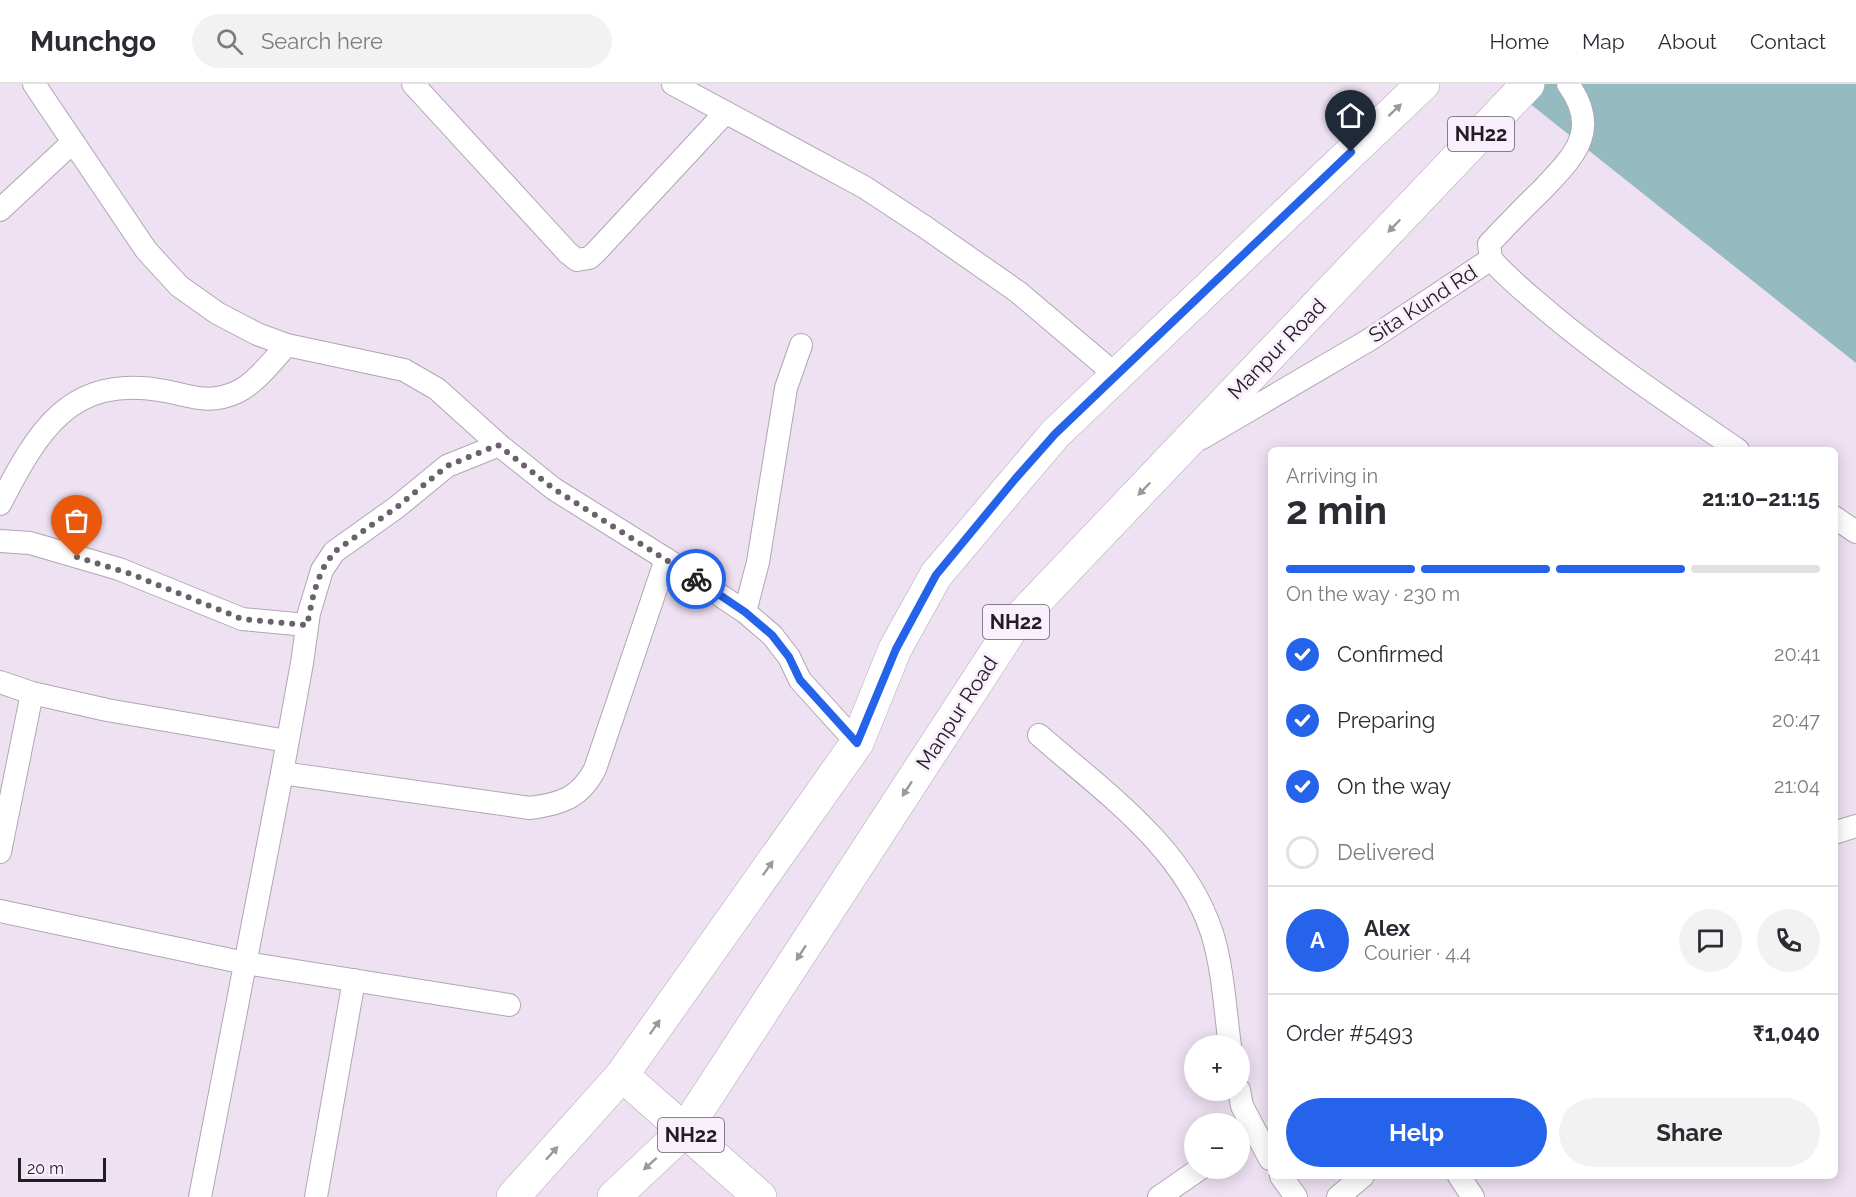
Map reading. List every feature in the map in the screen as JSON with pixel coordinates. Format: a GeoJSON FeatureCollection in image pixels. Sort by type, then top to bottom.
{"type":"FeatureCollection","features":[{"type":"Feature","properties":{"kind":"main road"},"geometry":{"type":"LineString","coordinates":[[513,1197],[622,1075],[857,743],[896,649],[936,575],[1055,434],[1423,84]]}},
{"type":"Feature","properties":{"kind":"main road","name":"Manpur Road"},"geometry":{"type":"LineString","coordinates":[[614,1197],[686,1130],[1015,623],[1528,84]]}},
{"type":"Feature","properties":{"kind":"main road","name":"NH22"},"geometry":{"type":"LineString","coordinates":[[622,1075],[760,1197]]}},
{"type":"Feature","properties":{"kind":"street"},"geometry":{"type":"LineString","coordinates":[[34,84],[146,250],[179,286],[217,313],[257,334],[288,345],[404,370],[437,389],[498,445],[554,489],[745,612],[772,635],[789,657],[800,680],[857,743]]}},
{"type":"Feature","properties":{"kind":"street"},"geometry":{"type":"LineString","coordinates":[[413,84],[568,253],[577,260],[589,258],[595,253],[725,113]]}},
{"type":"Feature","properties":{"kind":"street"},"geometry":{"type":"LineString","coordinates":[[673,84],[864,187],[925,227],[1018,292],[1116,375]]}},
{"type":"Feature","properties":{"kind":"street"},"geometry":{"type":"LineString","coordinates":[[1491,258],[1489,244],[1573,157],[1581,138],[1584,120],[1579,101],[1568,84]]}},
{"type":"Feature","properties":{"kind":"street"},"geometry":{"type":"LineString","coordinates":[[0,210],[73,142]]}},
{"type":"Feature","properties":{"kind":"street","name":"Sita Kund Rd"},"geometry":{"type":"LineString","coordinates":[[1177,453],[1369,340],[1491,258],[1507,278],[1578,336],[1629,375],[1734,447]]}},
{"type":"Feature","properties":{"kind":"street"},"geometry":{"type":"LineString","coordinates":[[0,504],[18,469],[41,434],[56,415],[72,404],[97,393],[119,388],[145,387],[195,399],[220,398],[239,391],[288,345]]}},
{"type":"Feature","properties":{"kind":"street"},"geometry":{"type":"LineString","coordinates":[[745,612],[758,562],[786,388],[801,345]]}},
{"type":"Feature","properties":{"kind":"street"},"geometry":{"type":"LineString","coordinates":[[200,1197],[282,773],[307,625],[314,592],[322,570],[334,552],[397,507],[447,466],[498,445]]}},
{"type":"Feature","properties":{"kind":"street"},"geometry":{"type":"LineString","coordinates":[[1838,520],[1856,532]]}},
{"type":"Feature","properties":{"kind":"street"},"geometry":{"type":"LineString","coordinates":[[0,541],[30,543],[119,569],[242,619],[307,625]]}},
{"type":"Feature","properties":{"kind":"street"},"geometry":{"type":"LineString","coordinates":[[282,773],[530,808],[555,805],[575,794],[588,782],[595,769],[666,559]]}},
{"type":"Feature","properties":{"kind":"street"},"geometry":{"type":"LineString","coordinates":[[0,682],[32,693],[107,710],[287,741]]}},
{"type":"Feature","properties":{"kind":"street"},"geometry":{"type":"LineString","coordinates":[[0,852],[32,693]]}},
{"type":"Feature","properties":{"kind":"street"},"geometry":{"type":"LineString","coordinates":[[1039,735],[1139,822],[1165,851],[1200,903],[1212,934],[1228,1035]]}},
{"type":"Feature","properties":{"kind":"street"},"geometry":{"type":"LineString","coordinates":[[1838,832],[1856,826]]}},
{"type":"Feature","properties":{"kind":"street"},"geometry":{"type":"LineString","coordinates":[[0,911],[245,963],[509,1005]]}},
{"type":"Feature","properties":{"kind":"street"},"geometry":{"type":"LineString","coordinates":[[316,1197],[354,980]]}},
{"type":"Feature","properties":{"kind":"street"},"geometry":{"type":"LineString","coordinates":[[1250,1140],[1268,1157]]}},
{"type":"Feature","properties":{"kind":"street"},"geometry":{"type":"LineString","coordinates":[[1159,1197],[1185,1179]]}},
{"type":"Feature","properties":{"kind":"street"},"geometry":{"type":"LineString","coordinates":[[1283,1179],[1296,1197]]}},
{"type":"Feature","properties":{"kind":"street"},"geometry":{"type":"LineString","coordinates":[[1338,1197],[1359,1179]]}},
{"type":"Feature","properties":{"kind":"street"},"geometry":{"type":"LineString","coordinates":[[1461,1179],[1473,1197]]}},
{"type":"Feature","properties":{"kind":"shaded area"},"geometry":{"type":"Polygon","coordinates":[[[1505,84],[1856,84],[1856,363],[1505,84]]]}},
{"type":"Feature","properties":{"kind":"way so far"},"geometry":{"type":"LineString","coordinates":[[77,557],[119,569],[242,619],[307,625],[314,592],[322,570],[334,552],[397,507],[447,466],[498,445],[554,489],[696,579]]}},
{"type":"Feature","properties":{"kind":"route"},"geometry":{"type":"LineString","coordinates":[[696,579],[745,612],[772,635],[789,657],[800,680],[857,743],[896,649],[936,575],[1016,478],[1055,434],[1351,152]]}}]}
